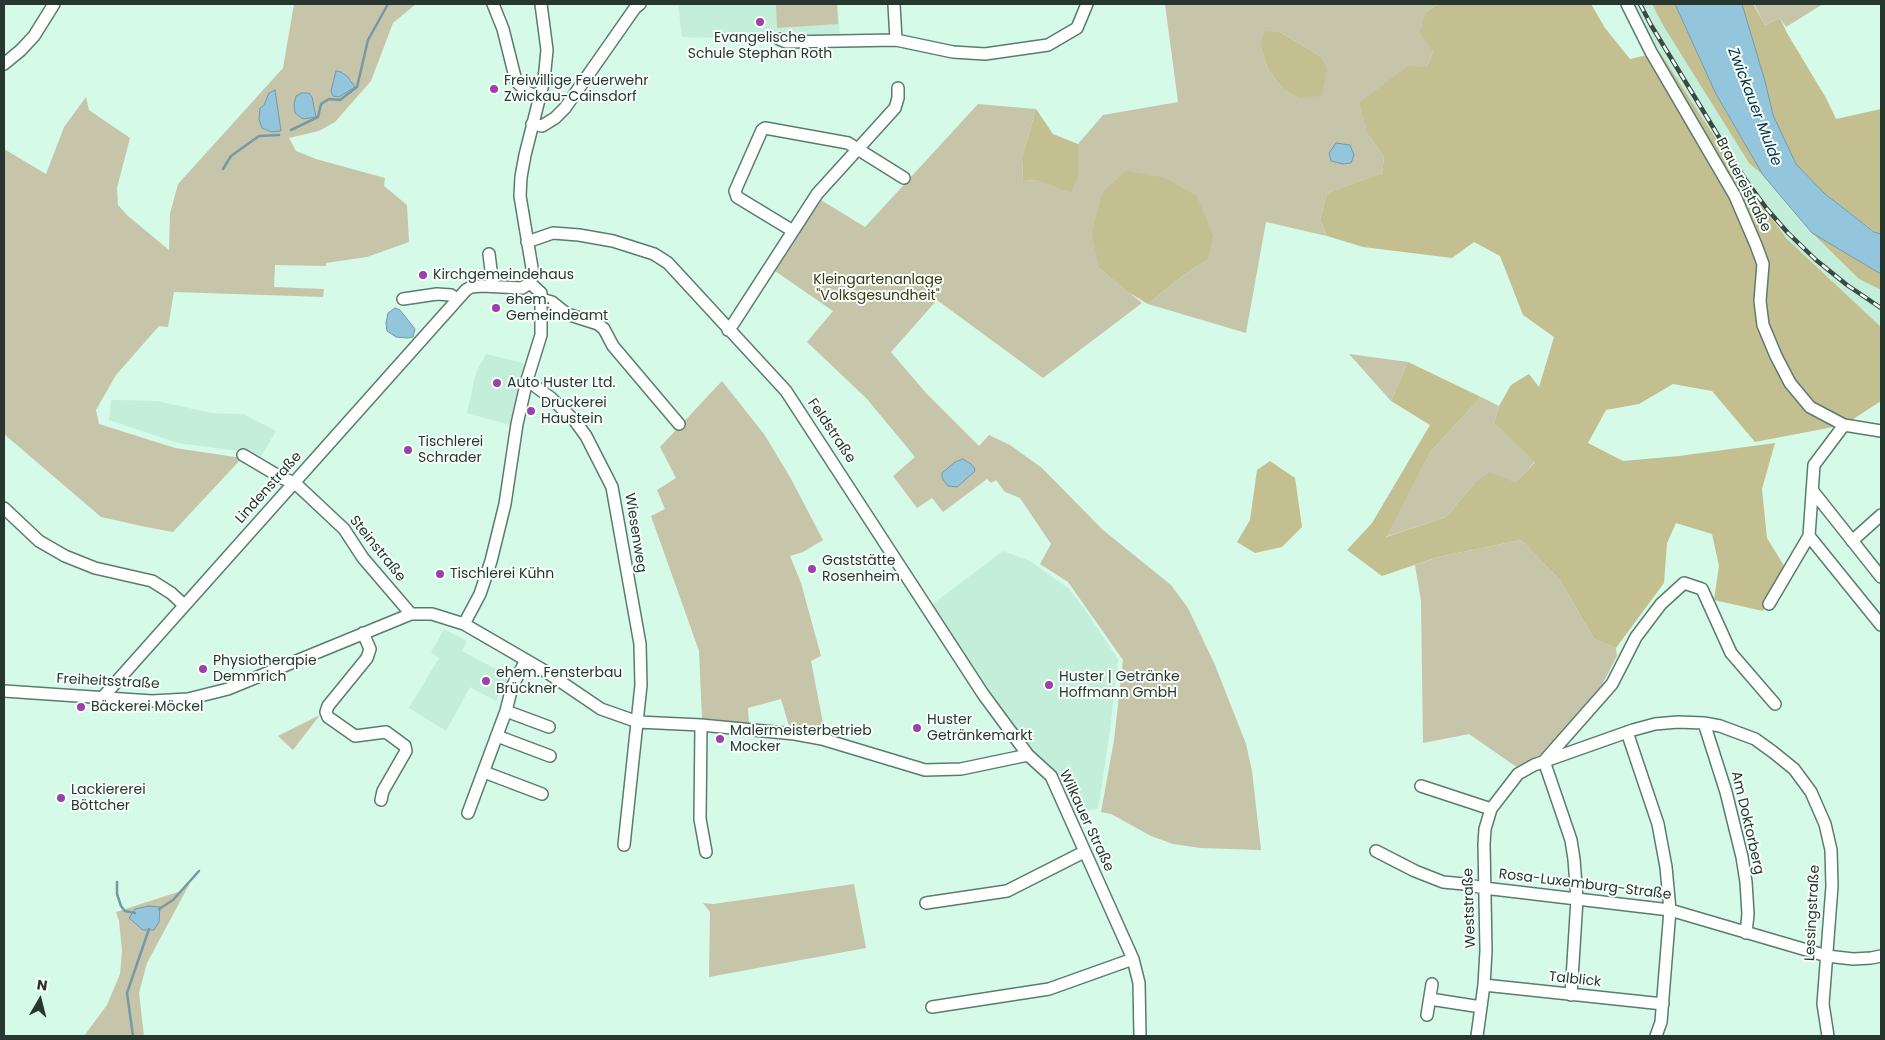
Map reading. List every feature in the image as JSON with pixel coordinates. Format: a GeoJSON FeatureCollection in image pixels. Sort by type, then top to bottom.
{"type":"FeatureCollection","features":[{"type":"Feature","properties":{"kind":"street"},"geometry":{"type":"LineString","coordinates":[[4,64],[34,36],[54,4]]}},
{"type":"Feature","properties":{"kind":"street"},"geometry":{"type":"LineString","coordinates":[[493,4],[503,29],[516,81],[527,92],[539,97]]}},
{"type":"Feature","properties":{"kind":"street"},"geometry":{"type":"LineString","coordinates":[[541,4],[547,50],[544,80],[532,124],[521,177],[521,210],[533,274],[530,283],[541,293],[541,335],[527,380],[517,424],[505,504],[491,561],[480,594],[464,624],[545,671],[602,709],[638,722],[700,725],[795,734],[925,770],[961,769],[1028,755]]}},
{"type":"Feature","properties":{"kind":"street"},"geometry":{"type":"LineString","coordinates":[[532,124],[542,126],[555,118],[565,108],[635,8],[640,4]]}},
{"type":"Feature","properties":{"kind":"street"},"geometry":{"type":"LineString","coordinates":[[894,4],[896,40]]}},
{"type":"Feature","properties":{"kind":"street"},"geometry":{"type":"LineString","coordinates":[[779,39],[786,42],[896,40],[953,52],[985,54],[1048,45],[1078,28],[1087,4]]}},
{"type":"Feature","properties":{"kind":"street","name":"Brauereistraße"},"geometry":{"type":"LineString","coordinates":[[1627,4],[1651,52],[1735,196],[1764,264],[1760,301],[1763,325],[1790,383],[1810,407],[1844,425],[1881,431]]}},
{"type":"Feature","properties":{"kind":"street"},"geometry":{"type":"LineString","coordinates":[[728,330],[817,194],[895,108],[898,88]]}},
{"type":"Feature","properties":{"kind":"street"},"geometry":{"type":"LineString","coordinates":[[793,231],[737,197],[735,191],[762,130],[765,128],[848,143],[904,178]]}},
{"type":"Feature","properties":{"kind":"street","name":"Feldstraße"},"geometry":{"type":"LineString","coordinates":[[528,242],[553,233],[583,236],[613,241],[654,254],[668,263],[786,391],[855,495],[950,645],[1028,755]]}},
{"type":"Feature","properties":{"kind":"street"},"geometry":{"type":"LineString","coordinates":[[489,254],[493,286]]}},
{"type":"Feature","properties":{"kind":"street","name":"Lindenstraße"},"geometry":{"type":"LineString","coordinates":[[102,698],[457,299],[471,287],[522,288],[530,283]]}},
{"type":"Feature","properties":{"kind":"street"},"geometry":{"type":"LineString","coordinates":[[403,299],[437,294],[451,295],[457,299]]}},
{"type":"Feature","properties":{"kind":"street"},"geometry":{"type":"LineString","coordinates":[[541,299],[552,302],[566,314],[598,324],[604,329],[613,346],[679,424]]}},
{"type":"Feature","properties":{"kind":"street","name":"Wiesenweg"},"geometry":{"type":"LineString","coordinates":[[527,380],[551,398],[575,421],[586,436],[612,487],[640,644],[641,685],[624,844]]}},
{"type":"Feature","properties":{"kind":"street"},"geometry":{"type":"LineString","coordinates":[[1769,604],[1809,536],[1814,465],[1844,425]]}},
{"type":"Feature","properties":{"kind":"street","name":"Steinstraße"},"geometry":{"type":"LineString","coordinates":[[243,455],[282,478],[295,483],[344,529],[364,558],[411,614]]}},
{"type":"Feature","properties":{"kind":"street"},"geometry":{"type":"LineString","coordinates":[[1812,490],[1881,577]]}},
{"type":"Feature","properties":{"kind":"street"},"geometry":{"type":"LineString","coordinates":[[4,508],[39,541],[65,556],[95,568],[152,581],[171,593],[184,605]]}},
{"type":"Feature","properties":{"kind":"street"},"geometry":{"type":"LineString","coordinates":[[1852,541],[1881,515]]}},
{"type":"Feature","properties":{"kind":"street"},"geometry":{"type":"LineString","coordinates":[[1809,536],[1881,625]]}},
{"type":"Feature","properties":{"kind":"street"},"geometry":{"type":"LineString","coordinates":[[1571,995],[1577,899],[1571,840],[1544,761],[1612,684],[1636,637],[1661,604],[1684,583],[1702,589],[1732,653],[1775,704]]}},
{"type":"Feature","properties":{"kind":"street","name":"Freiheitsstraße"},"geometry":{"type":"LineString","coordinates":[[4,691],[152,701],[188,699],[228,689],[411,614],[432,614],[464,624]]}},
{"type":"Feature","properties":{"kind":"street"},"geometry":{"type":"LineString","coordinates":[[363,633],[370,650],[366,658],[328,706],[326,712],[328,717],[355,736],[386,732],[405,746],[406,751],[382,791],[382,800]]}},
{"type":"Feature","properties":{"kind":"street"},"geometry":{"type":"LineString","coordinates":[[468,812],[506,711],[512,687],[526,660]]}},
{"type":"Feature","properties":{"kind":"street"},"geometry":{"type":"LineString","coordinates":[[506,711],[549,727]]}},
{"type":"Feature","properties":{"kind":"street","name":"Lessingstraße"},"geometry":{"type":"LineString","coordinates":[[1544,761],[1627,732],[1655,724],[1678,722],[1704,723],[1738,731],[1755,739],[1794,769],[1811,792],[1825,824],[1831,850],[1832,886],[1823,1004],[1828,1036]]}},
{"type":"Feature","properties":{"kind":"street","name":"Am Doktorberg"},"geometry":{"type":"LineString","coordinates":[[1704,723],[1726,792],[1742,857],[1748,914],[1746,932]]}},
{"type":"Feature","properties":{"kind":"street"},"geometry":{"type":"LineString","coordinates":[[700,725],[700,819],[706,852]]}},
{"type":"Feature","properties":{"kind":"street"},"geometry":{"type":"LineString","coordinates":[[1627,732],[1658,824],[1666,867],[1670,910],[1663,1004],[1661,1022],[1656,1036]]}},
{"type":"Feature","properties":{"kind":"street"},"geometry":{"type":"LineString","coordinates":[[496,736],[550,756]]}},
{"type":"Feature","properties":{"kind":"street","name":"Wilkauer Straße"},"geometry":{"type":"LineString","coordinates":[[1028,755],[1051,776],[1133,959],[1139,983],[1140,1036]]}},
{"type":"Feature","properties":{"kind":"street","name":"Weststraße"},"geometry":{"type":"LineString","coordinates":[[1477,1036],[1484,985],[1486,918],[1484,888],[1485,829],[1491,810],[1518,774],[1544,761]]}},
{"type":"Feature","properties":{"kind":"street"},"geometry":{"type":"LineString","coordinates":[[484,772],[542,794]]}},
{"type":"Feature","properties":{"kind":"street"},"geometry":{"type":"LineString","coordinates":[[1421,786],[1491,810]]}},
{"type":"Feature","properties":{"kind":"street","name":"Rosa-Luxemburg-Straße"},"geometry":{"type":"LineString","coordinates":[[1376,851],[1415,871],[1442,882],[1670,910],[1827,956],[1853,959],[1881,956]]}},
{"type":"Feature","properties":{"kind":"street"},"geometry":{"type":"LineString","coordinates":[[926,903],[1006,890],[1084,852]]}},
{"type":"Feature","properties":{"kind":"street"},"geometry":{"type":"LineString","coordinates":[[932,1007],[1049,989],[1133,959]]}},
{"type":"Feature","properties":{"kind":"street"},"geometry":{"type":"LineString","coordinates":[[1427,1014],[1432,984]]}},
{"type":"Feature","properties":{"kind":"street","name":"Talblick"},"geometry":{"type":"LineString","coordinates":[[1484,985],[1663,1004]]}},
{"type":"Feature","properties":{"kind":"street"},"geometry":{"type":"LineString","coordinates":[[1430,999],[1481,1007]]}},
{"type":"Feature","properties":{"kind":"shaded area","name":"Evangelische Schule Stephan Roth"},"geometry":{"type":"Polygon","coordinates":[[[678,4],[838,4],[840,36],[787,39],[782,31],[773,32],[773,39],[682,37],[678,4]]]}},
{"type":"Feature","properties":{"kind":"shaded area"},"geometry":{"type":"Polygon","coordinates":[[[1438,4],[1591,4],[1605,28],[1630,59],[1659,51],[1740,176],[1787,239],[1881,327],[1881,401],[1844,425],[1755,442],[1712,391],[1673,384],[1639,404],[1606,410],[1588,443],[1623,461],[1679,456],[1775,443],[1762,489],[1767,538],[1786,569],[1763,611],[1714,600],[1719,566],[1712,534],[1676,523],[1667,543],[1664,583],[1616,648],[1594,639],[1560,580],[1521,540],[1438,557],[1382,576],[1347,550],[1372,523],[1430,425],[1391,401],[1408,362],[1481,397],[1431,451],[1386,537],[1446,517],[1474,484],[1490,472],[1516,483],[1535,462],[1494,423],[1499,406],[1511,385],[1529,374],[1539,387],[1554,337],[1523,315],[1500,256],[1474,242],[1452,258],[1363,247],[1327,236],[1320,219],[1327,193],[1382,173],[1384,157],[1369,136],[1359,103],[1408,66],[1427,67],[1433,52],[1420,32],[1426,12],[1438,4]]]}},
{"type":"Feature","properties":{"kind":"shaded area"},"geometry":{"type":"Polygon","coordinates":[[[1633,4],[1652,4],[1664,27],[1749,163],[1763,175],[1813,235],[1859,279],[1881,290],[1881,327],[1787,239],[1740,176],[1659,51],[1633,4]]]}},
{"type":"Feature","properties":{"kind":"shaded area"},"geometry":{"type":"Polygon","coordinates":[[[1652,4],[1675,4],[1716,94],[1763,175],[1749,163],[1664,27],[1652,4]]]}},
{"type":"Feature","properties":{"kind":"shaded area"},"geometry":{"type":"Polygon","coordinates":[[[1742,4],[1753,4],[1765,25],[1780,18],[1836,119],[1881,109],[1881,234],[1875,232],[1825,194],[1796,164],[1773,115],[1742,4]]]}},
{"type":"Feature","properties":{"kind":"shaded area"},"geometry":{"type":"Polygon","coordinates":[[[1264,31],[1280,32],[1320,56],[1327,68],[1322,96],[1299,98],[1283,88],[1268,70],[1261,47],[1264,31]]]}},
{"type":"Feature","properties":{"kind":"shaded area"},"geometry":{"type":"Polygon","coordinates":[[[1036,109],[1053,134],[1078,144],[1078,177],[1071,193],[1038,180],[1023,181],[1022,158],[1036,109]]]}},
{"type":"Feature","properties":{"kind":"shaded area"},"geometry":{"type":"Polygon","coordinates":[[[1126,171],[1163,177],[1197,196],[1213,236],[1208,259],[1181,277],[1148,304],[1128,292],[1099,268],[1092,234],[1102,193],[1126,171]]]}},
{"type":"Feature","properties":{"kind":"shaded area"},"geometry":{"type":"Polygon","coordinates":[[[1812,233],[1881,274],[1881,290],[1859,279],[1812,233]]]}},
{"type":"Feature","properties":{"kind":"shaded area","name":"Auto Huster Ltd."},"geometry":{"type":"Polygon","coordinates":[[[486,354],[526,364],[510,425],[467,413],[476,373],[486,354]]]}},
{"type":"Feature","properties":{"kind":"shaded area"},"geometry":{"type":"Polygon","coordinates":[[[111,400],[157,401],[211,413],[243,414],[276,431],[259,460],[246,452],[178,443],[109,420],[111,400]]]}},
{"type":"Feature","properties":{"kind":"shaded area"},"geometry":{"type":"Polygon","coordinates":[[[1270,461],[1295,478],[1302,527],[1282,547],[1255,553],[1237,542],[1250,520],[1257,470],[1270,461]]]}},
{"type":"Feature","properties":{"kind":"shaded area","name":"Huster | Getränke Hoffmann GmbH"},"geometry":{"type":"Polygon","coordinates":[[[1003,551],[1030,561],[1068,588],[1118,659],[1110,731],[1097,809],[1074,812],[1060,779],[1052,768],[1029,747],[1001,712],[930,606],[1003,551]]]}},
{"type":"Feature","properties":{"kind":"shaded area"},"geometry":{"type":"Polygon","coordinates":[[[444,629],[467,641],[462,651],[509,676],[496,701],[470,687],[446,731],[409,708],[439,658],[431,653],[444,629]]]}},
{"type":"Feature","properties":{"kind":"green space"},"geometry":{"type":"Polygon","coordinates":[[[294,4],[416,4],[393,23],[371,81],[335,122],[319,131],[289,138],[296,151],[316,159],[385,178],[384,186],[407,205],[409,242],[367,257],[326,263],[326,266],[275,265],[274,287],[324,289],[323,297],[174,292],[168,327],[159,326],[116,375],[96,410],[99,424],[175,448],[242,458],[173,532],[101,517],[4,434],[4,149],[46,174],[64,127],[86,97],[89,110],[130,138],[117,188],[118,205],[128,216],[169,250],[170,214],[178,184],[283,68],[294,4]],[[341,72],[331,91],[333,96],[352,81],[341,72]],[[276,95],[260,108],[280,131],[275,102],[276,95]]]}},
{"type":"Feature","properties":{"kind":"green space"},"geometry":{"type":"Polygon","coordinates":[[[776,4],[837,4],[838,24],[777,28],[776,4]]]}},
{"type":"Feature","properties":{"kind":"green space","name":"Kleingartenanlage \"Volksgesundheit\""},"geometry":{"type":"Polygon","coordinates":[[[1165,4],[1438,4],[1426,12],[1433,52],[1427,67],[1369,136],[1384,157],[1382,173],[1327,193],[1320,219],[1327,236],[1266,222],[1246,333],[1148,304],[1181,277],[1208,259],[1099,268],[1142,303],[1043,378],[937,300],[891,352],[926,393],[979,446],[989,435],[1010,445],[1042,468],[1103,530],[1171,585],[1188,608],[1215,665],[1246,744],[1252,771],[1261,850],[1200,848],[1173,844],[1151,836],[1111,814],[1101,812],[1114,740],[1123,660],[1068,582],[1040,564],[1051,544],[1020,498],[1005,492],[996,480],[991,483],[987,479],[943,512],[932,498],[917,508],[893,476],[915,457],[867,399],[807,342],[833,311],[775,271],[821,200],[865,227],[978,104],[1036,109],[1022,158],[1023,181],[1078,177],[1078,144],[1103,115],[1178,102],[1165,4]],[[1280,32],[1261,47],[1268,70],[1283,88],[1320,56],[1280,32]]]}},
{"type":"Feature","properties":{"kind":"green space"},"geometry":{"type":"Polygon","coordinates":[[[1754,4],[1823,4],[1786,27],[1780,18],[1765,25],[1754,4]]]}},
{"type":"Feature","properties":{"kind":"green space"},"geometry":{"type":"Polygon","coordinates":[[[1349,354],[1408,362],[1391,401],[1349,354]]]}},
{"type":"Feature","properties":{"kind":"green space"},"geometry":{"type":"Polygon","coordinates":[[[722,381],[764,434],[790,477],[823,540],[803,552],[790,556],[801,583],[821,656],[811,661],[825,733],[789,726],[781,699],[748,708],[749,723],[702,719],[699,651],[651,516],[665,509],[657,490],[676,478],[660,447],[722,381]]]}},
{"type":"Feature","properties":{"kind":"green space"},"geometry":{"type":"Polygon","coordinates":[[[1481,397],[1499,406],[1494,423],[1535,461],[1516,484],[1474,484],[1446,517],[1385,537],[1431,451],[1481,397]]]}},
{"type":"Feature","properties":{"kind":"green space"},"geometry":{"type":"Polygon","coordinates":[[[1521,540],[1560,580],[1594,639],[1616,648],[1617,656],[1602,685],[1540,755],[1518,768],[1469,734],[1423,743],[1421,601],[1415,565],[1438,557],[1521,540]]]}},
{"type":"Feature","properties":{"kind":"green space"},"geometry":{"type":"Polygon","coordinates":[[[320,715],[293,750],[278,736],[320,715]]]}},
{"type":"Feature","properties":{"kind":"green space"},"geometry":{"type":"Polygon","coordinates":[[[190,883],[147,963],[139,993],[144,1036],[84,1036],[107,1005],[120,974],[122,950],[119,921],[116,912],[178,892],[190,883]]]}},
{"type":"Feature","properties":{"kind":"green space"},"geometry":{"type":"Polygon","coordinates":[[[854,884],[866,948],[709,977],[710,912],[703,903],[713,904],[854,884]]]}},
{"type":"Feature","properties":{"kind":"water","name":"Zwickauer Mulde"},"geometry":{"type":"Polygon","coordinates":[[[1675,4],[1742,4],[1773,115],[1796,164],[1825,194],[1874,232],[1881,234],[1881,274],[1812,233],[1763,175],[1716,94],[1675,4]]]}},
{"type":"Feature","properties":{"kind":"water"},"geometry":{"type":"Polygon","coordinates":[[[336,71],[348,77],[355,87],[339,97],[333,96],[331,91],[336,71]]]}},
{"type":"Feature","properties":{"kind":"water"},"geometry":{"type":"Polygon","coordinates":[[[275,90],[281,131],[271,132],[262,128],[259,119],[260,108],[264,105],[269,93],[275,90]]]}},
{"type":"Feature","properties":{"kind":"water"},"geometry":{"type":"Polygon","coordinates":[[[302,93],[309,93],[312,97],[316,117],[303,119],[295,113],[294,104],[296,96],[302,93]]]}},
{"type":"Feature","properties":{"kind":"water"},"geometry":{"type":"Polygon","coordinates":[[[1336,143],[1350,145],[1354,155],[1351,163],[1343,164],[1331,161],[1329,153],[1336,143]]]}},
{"type":"Feature","properties":{"kind":"water"},"geometry":{"type":"Polygon","coordinates":[[[395,308],[400,310],[415,329],[413,337],[396,337],[387,331],[388,313],[395,308]]]}},
{"type":"Feature","properties":{"kind":"water"},"geometry":{"type":"Polygon","coordinates":[[[963,459],[971,464],[975,469],[974,472],[957,487],[948,486],[942,478],[942,473],[955,462],[963,459]]]}},
{"type":"Feature","properties":{"kind":"water"},"geometry":{"type":"Polygon","coordinates":[[[149,906],[160,907],[159,922],[154,930],[143,930],[129,918],[135,909],[149,906]]]}},
{"type":"Feature","properties":{"kind":"waterway"},"geometry":{"type":"LineString","coordinates":[[291,130],[318,117],[321,104],[329,99],[340,100],[357,87],[368,40],[388,4]]}},
{"type":"Feature","properties":{"kind":"waterway"},"geometry":{"type":"LineString","coordinates":[[223,169],[231,156],[259,136],[279,135]]}},
{"type":"Feature","properties":{"kind":"waterway"},"geometry":{"type":"LineString","coordinates":[[159,909],[173,900],[199,871]]}},
{"type":"Feature","properties":{"kind":"waterway"},"geometry":{"type":"LineString","coordinates":[[117,882],[117,894],[121,906],[125,911],[135,913]]}},
{"type":"Feature","properties":{"kind":"waterway"},"geometry":{"type":"LineString","coordinates":[[133,1036],[127,993],[149,929]]}},
{"type":"Feature","properties":{"kind":"railway"},"geometry":{"type":"LineString","coordinates":[[1640,4],[1725,147],[1767,209],[1816,260],[1847,285],[1881,308]]}},
{"type":"Feature","properties":{"kind":"place","name":"Evangelische Schule Stephan Roth"},"geometry":{"type":"Point","coordinates":[760,22]}},
{"type":"Feature","properties":{"kind":"place","name":"Freiwillige Feuerwehr Zwickau-Cainsdorf"},"geometry":{"type":"Point","coordinates":[494,89]}},
{"type":"Feature","properties":{"kind":"place","name":"Kirchgemeindehaus"},"geometry":{"type":"Point","coordinates":[423,275]}},
{"type":"Feature","properties":{"kind":"place","name":"ehem. Gemeindeamt"},"geometry":{"type":"Point","coordinates":[496,308]}},
{"type":"Feature","properties":{"kind":"place","name":"Auto Huster Ltd."},"geometry":{"type":"Point","coordinates":[497,383]}},
{"type":"Feature","properties":{"kind":"place","name":"Druckerei Haustein"},"geometry":{"type":"Point","coordinates":[531,411]}},
{"type":"Feature","properties":{"kind":"place","name":"Tischlerei Schrader"},"geometry":{"type":"Point","coordinates":[408,450]}},
{"type":"Feature","properties":{"kind":"place","name":"Gaststätte Rosenheim"},"geometry":{"type":"Point","coordinates":[812,569]}},
{"type":"Feature","properties":{"kind":"place","name":"Tischlerei Kühn"},"geometry":{"type":"Point","coordinates":[440,574]}},
{"type":"Feature","properties":{"kind":"place","name":"Physiotherapie Demmrich"},"geometry":{"type":"Point","coordinates":[203,669]}},
{"type":"Feature","properties":{"kind":"place","name":"ehem. Fensterbau Brückner"},"geometry":{"type":"Point","coordinates":[486,681]}},
{"type":"Feature","properties":{"kind":"place","name":"Huster | Getränke Hoffmann GmbH"},"geometry":{"type":"Point","coordinates":[1049,685]}},
{"type":"Feature","properties":{"kind":"place","name":"Bäckerei Möckel"},"geometry":{"type":"Point","coordinates":[81,707]}},
{"type":"Feature","properties":{"kind":"place","name":"Huster Getränkemarkt"},"geometry":{"type":"Point","coordinates":[917,728]}},
{"type":"Feature","properties":{"kind":"place","name":"Malermeisterbetrieb Mocker"},"geometry":{"type":"Point","coordinates":[720,739]}},
{"type":"Feature","properties":{"kind":"place","name":"Lackiererei Böttcher"},"geometry":{"type":"Point","coordinates":[61,798]}}]}
